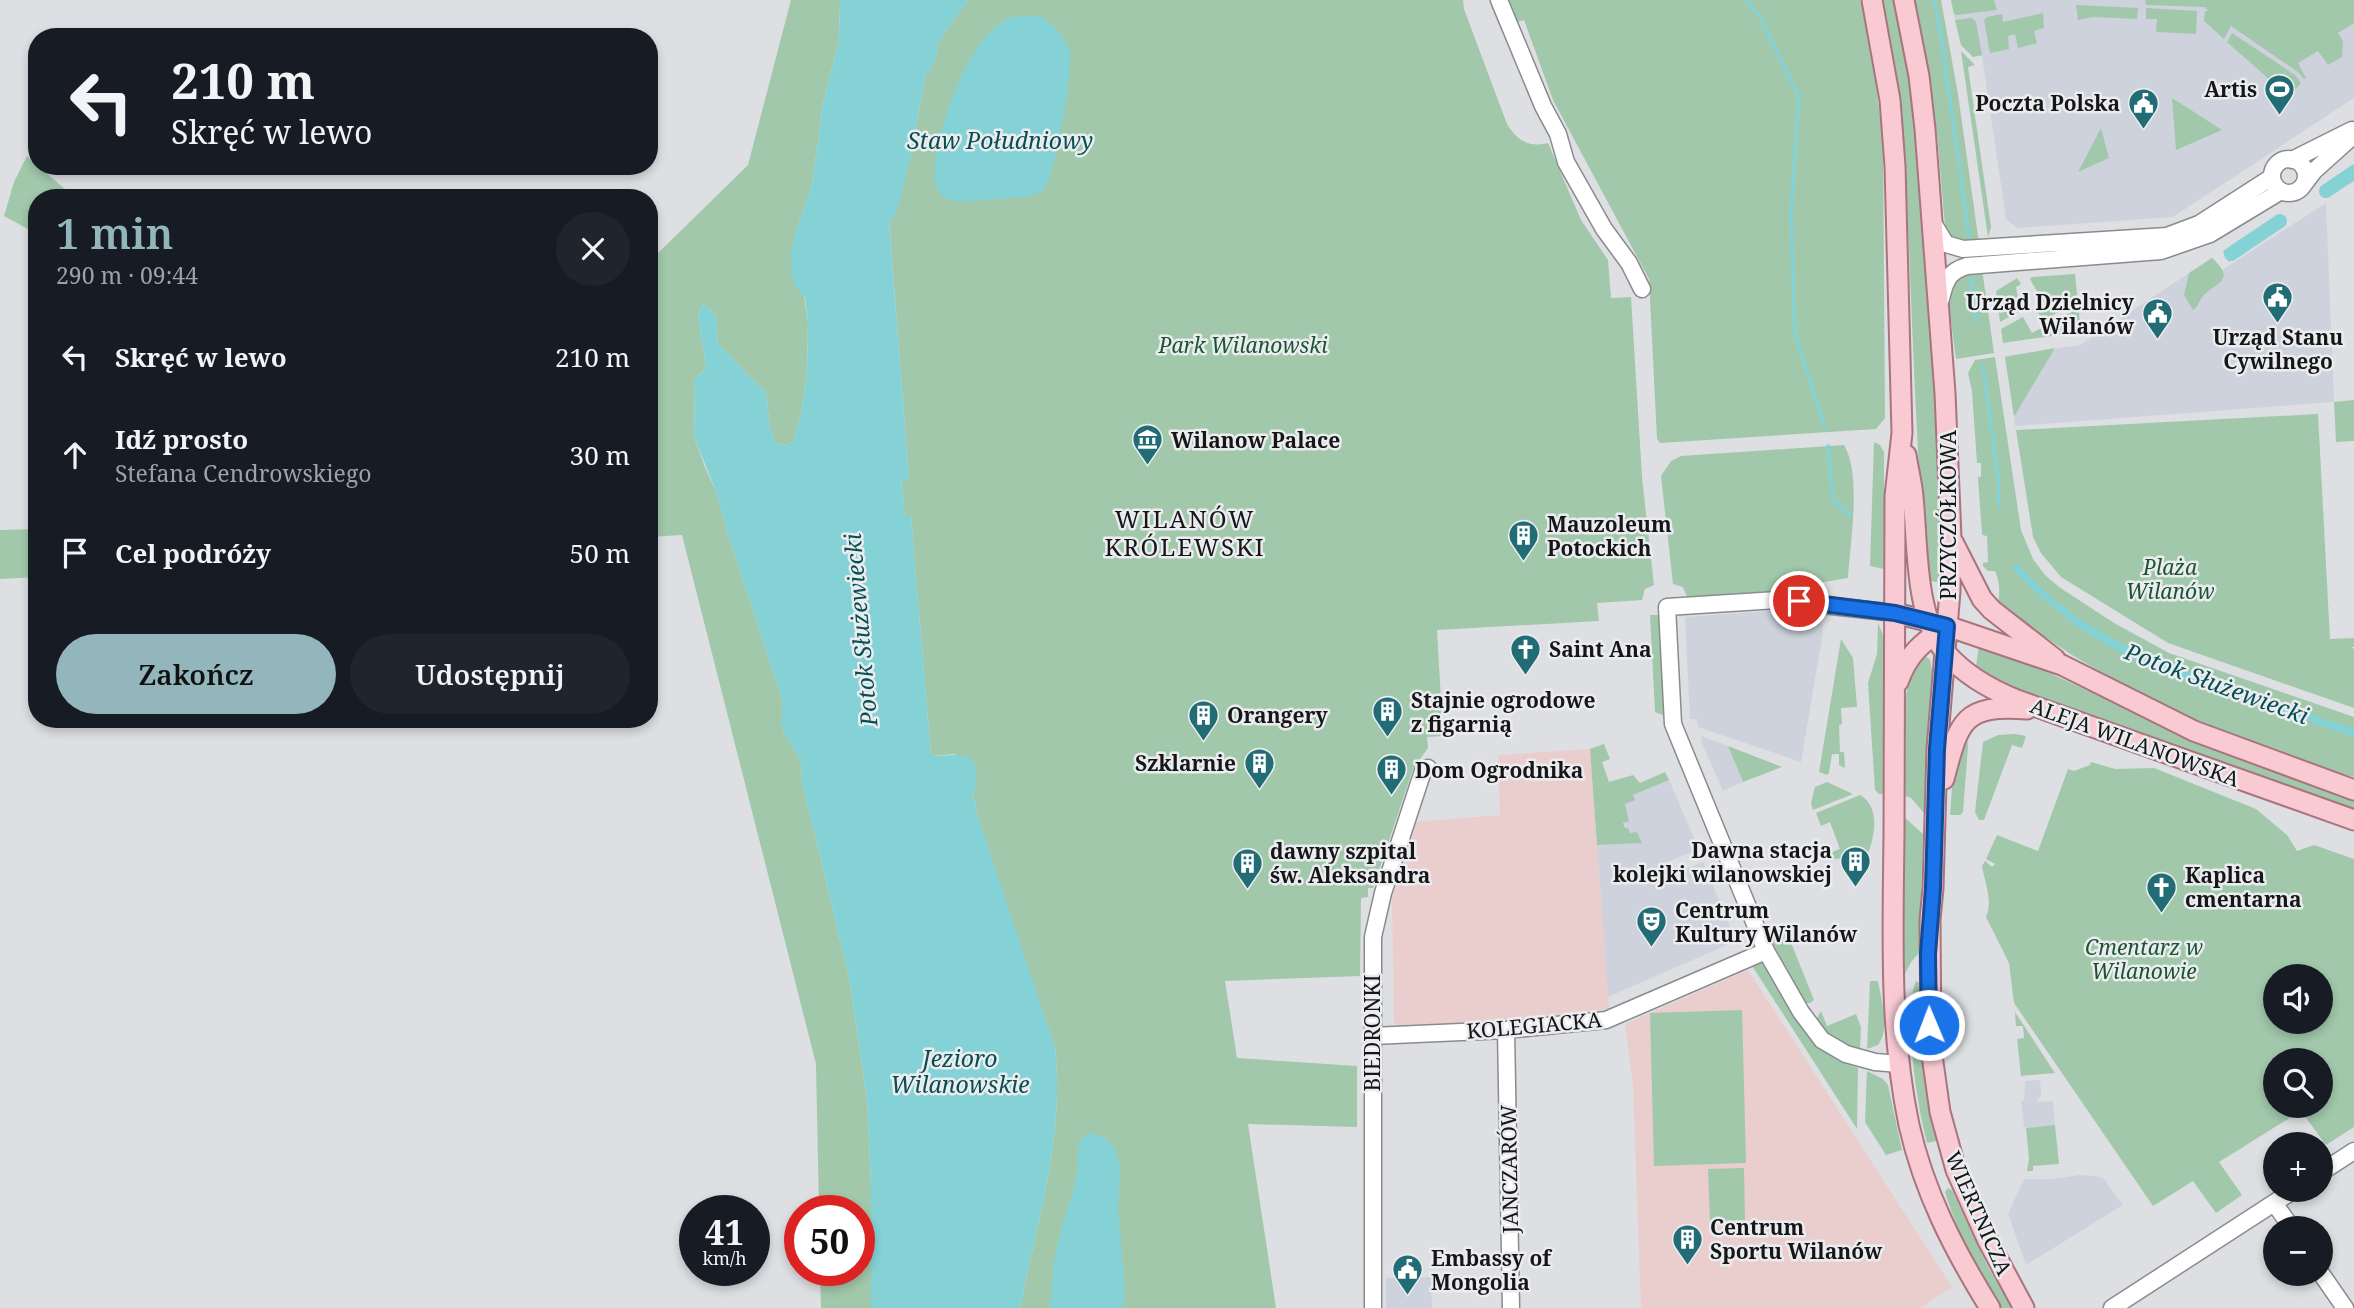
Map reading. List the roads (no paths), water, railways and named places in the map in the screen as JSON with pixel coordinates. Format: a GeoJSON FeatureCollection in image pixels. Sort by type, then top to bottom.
{"type":"FeatureCollection","features":[{"type":"Feature","properties":{"kind":"main road"},"geometry":{"type":"LineString","coordinates":[[1872,0],[1890,100],[1894,153],[1902,433],[1895,496],[1894,976],[1900,1064]]}},
{"type":"Feature","properties":{"kind":"main road","name":"PRZYCZÓŁKOWA"},"geometry":{"type":"LineString","coordinates":[[1905,0],[1919,76],[1947,419],[1951,538],[1937,627],[1945,652],[1937,749],[1937,810],[1928,954],[1929,1025],[1934,1073]]}},
{"type":"Feature","properties":{"kind":"main road"},"geometry":{"type":"LineString","coordinates":[[1895,689],[1905,663],[1937,627],[1919,578],[1913,496],[1902,433]]}},
{"type":"Feature","properties":{"kind":"main road"},"geometry":{"type":"LineString","coordinates":[[1951,538],[1982,598],[1992,610],[2062,665]]}},
{"type":"Feature","properties":{"kind":"main road","name":"ALEJA WILANOWSKA"},"geometry":{"type":"LineString","coordinates":[[1895,613],[2062,665],[2194,731],[2354,790]]}},
{"type":"Feature","properties":{"kind":"main road","name":"ALEJA WILANOWSKA"},"geometry":{"type":"LineString","coordinates":[[1945,652],[1988,686],[2043,710],[2354,820]]}},
{"type":"Feature","properties":{"kind":"main road"},"geometry":{"type":"LineString","coordinates":[[1937,810],[1952,750],[1965,720],[1973,714],[1994,708],[2043,710]]}},
{"type":"Feature","properties":{"kind":"main road","name":"WIERTNICZA"},"geometry":{"type":"LineString","coordinates":[[1900,1064],[1910,1126],[1932,1198],[1961,1261],[1990,1308]]}},
{"type":"Feature","properties":{"kind":"main road","name":"WIERTNICZA"},"geometry":{"type":"LineString","coordinates":[[1934,1073],[1940,1112],[1956,1170],[1988,1241],[2024,1308]]}},
{"type":"Feature","properties":{"kind":"street"},"geometry":{"type":"LineString","coordinates":[[1499,0],[1543,106],[1558,134],[1566,163],[1604,229],[1629,263],[1642,289]]}},
{"type":"Feature","properties":{"kind":"street"},"geometry":{"type":"LineString","coordinates":[[1938,317],[1945,284],[1956,269],[2161,251],[2210,234],[2276,184],[2278,163],[2292,160],[2354,128]]}},
{"type":"Feature","properties":{"kind":"street"},"geometry":{"type":"LineString","coordinates":[[2276,184],[2292,193],[2354,135]]}},
{"type":"Feature","properties":{"kind":"street"},"geometry":{"type":"LineString","coordinates":[[2292,160],[2304,169],[2305,183]]}},
{"type":"Feature","properties":{"kind":"street"},"geometry":{"type":"LineString","coordinates":[[1931,218],[1941,239],[1963,249],[2167,236],[2199,225],[2276,184]]}},
{"type":"Feature","properties":{"kind":"street"},"geometry":{"type":"LineString","coordinates":[[1895,613],[1777,600],[1667,607],[1673,724],[1766,951],[1801,1012],[1822,1040],[1855,1056],[1875,1062],[1900,1064]]}},
{"type":"Feature","properties":{"kind":"street","name":"BIEDRONKI"},"geometry":{"type":"LineString","coordinates":[[1373,1308],[1374,926],[1382,893],[1423,771],[1429,768]]}},
{"type":"Feature","properties":{"kind":"street","name":"KOLEGIACKA"},"geometry":{"type":"LineString","coordinates":[[1372,1036],[1506,1030],[1606,1020],[1766,951]]}},
{"type":"Feature","properties":{"kind":"street","name":"JANCZARÓW"},"geometry":{"type":"LineString","coordinates":[[1506,1030],[1511,1308]]}},
{"type":"Feature","properties":{"kind":"street"},"geometry":{"type":"LineString","coordinates":[[2333,1164],[2354,1151]]}},
{"type":"Feature","properties":{"kind":"street"},"geometry":{"type":"LineString","coordinates":[[2112,1308],[2274,1203],[2283,1216]]}},
{"type":"Feature","properties":{"kind":"street"},"geometry":{"type":"LineString","coordinates":[[2330,1286],[2345,1308]]}},
{"type":"Feature","properties":{"kind":"water","name":"Jezioro Wilanowskie"},"geometry":{"type":"Polygon","coordinates":[[[840,0],[968,0],[939,41],[934,64],[925,77],[900,200],[893,220],[889,221],[909,480],[901,482],[905,516],[911,516],[931,756],[958,755],[974,760],[977,786],[973,792],[977,813],[1055,1047],[1057,1080],[1053,1146],[1020,1308],[871,1308],[871,1286],[875,1286],[875,1195],[871,1195],[867,1099],[849,977],[802,781],[801,761],[782,729],[782,699],[716,491],[694,437],[695,379],[706,368],[698,314],[703,304],[716,315],[718,344],[766,393],[770,429],[776,443],[787,446],[793,441],[801,415],[807,372],[808,323],[805,298],[792,281],[791,253],[812,185],[823,104],[839,40],[840,0]]]}},
{"type":"Feature","properties":{"kind":"water","name":"Staw Południowy"},"geometry":{"type":"Polygon","coordinates":[[[1040,16],[1062,36],[1070,53],[1063,120],[1046,186],[1039,193],[1026,197],[973,201],[947,199],[938,190],[935,175],[936,156],[947,112],[971,57],[990,32],[1007,19],[1040,16]]]}},
{"type":"Feature","properties":{"kind":"water"},"geometry":{"type":"Polygon","coordinates":[[[2018,564],[2065,608],[2116,640],[2173,666],[2354,729],[2354,737],[2137,662],[2079,628],[2034,591],[2012,568],[2018,564]]]}},
{"type":"Feature","properties":{"kind":"water"},"geometry":{"type":"Polygon","coordinates":[[[1087,1133],[1103,1136],[1116,1149],[1120,1167],[1118,1208],[1125,1288],[1123,1308],[1050,1308],[1055,1258],[1075,1182],[1078,1144],[1087,1133]]]}},
{"type":"Feature","properties":{"kind":"waterway","name":"Potok Służewiecki"},"geometry":{"type":"LineString","coordinates":[[1746,0],[1759,15],[1799,97],[1791,211],[1795,333],[1825,428]]}},
{"type":"Feature","properties":{"kind":"waterway"},"geometry":{"type":"LineString","coordinates":[[1934,0],[1969,236]]}},
{"type":"Feature","properties":{"kind":"waterway"},"geometry":{"type":"LineString","coordinates":[[2326,191],[2354,172]]}},
{"type":"Feature","properties":{"kind":"waterway"},"geometry":{"type":"LineString","coordinates":[[2231,254],[2280,221]]}},
{"type":"Feature","properties":{"kind":"waterway"},"geometry":{"type":"LineString","coordinates":[[1971,278],[1976,321]]}},
{"type":"Feature","properties":{"kind":"waterway"},"geometry":{"type":"LineString","coordinates":[[1983,367],[1998,478],[1999,508]]}},
{"type":"Feature","properties":{"kind":"waterway","name":"Potok Służewiecki"},"geometry":{"type":"LineString","coordinates":[[1828,446],[1833,499],[1850,516]]}},
{"type":"Feature","properties":{"kind":"place","name":"Artis"},"geometry":{"type":"Point","coordinates":[2280,116]}},
{"type":"Feature","properties":{"kind":"place","name":"Poczta Polska"},"geometry":{"type":"Point","coordinates":[2143,130]}},
{"type":"Feature","properties":{"kind":"place","name":"Urząd Stanu Cywilnego"},"geometry":{"type":"Point","coordinates":[2278,324]}},
{"type":"Feature","properties":{"kind":"place","name":"Urząd Dzielnicy Wilanów"},"geometry":{"type":"Point","coordinates":[2157,341]}},
{"type":"Feature","properties":{"kind":"place","name":"Wilanow Palace"},"geometry":{"type":"Point","coordinates":[1148,467]}},
{"type":"Feature","properties":{"kind":"place","name":"Mauzoleum Potockich"},"geometry":{"type":"Point","coordinates":[1524,563]}},
{"type":"Feature","properties":{"kind":"place","name":"Saint Ana"},"geometry":{"type":"Point","coordinates":[1526,676]}},
{"type":"Feature","properties":{"kind":"place","name":"Stajnie ogrodowe z figarnią"},"geometry":{"type":"Point","coordinates":[1388,739]}},
{"type":"Feature","properties":{"kind":"place","name":"Orangery"},"geometry":{"type":"Point","coordinates":[1204,742]}},
{"type":"Feature","properties":{"kind":"place","name":"Szklarnie"},"geometry":{"type":"Point","coordinates":[1259,790]}},
{"type":"Feature","properties":{"kind":"place","name":"Dom Ogrodnika"},"geometry":{"type":"Point","coordinates":[1392,797]}},
{"type":"Feature","properties":{"kind":"place","name":"Dawna stacja kolejki wilanowskiej"},"geometry":{"type":"Point","coordinates":[1855,889]}},
{"type":"Feature","properties":{"kind":"place","name":"dawny szpital św. Aleksandra"},"geometry":{"type":"Point","coordinates":[1247,890]}},
{"type":"Feature","properties":{"kind":"place","name":"Kaplica cmentarna"},"geometry":{"type":"Point","coordinates":[2162,914]}},
{"type":"Feature","properties":{"kind":"place","name":"Centrum Kultury Wilanów"},"geometry":{"type":"Point","coordinates":[1652,949]}},
{"type":"Feature","properties":{"kind":"place","name":"Centrum Sportu Wilanów"},"geometry":{"type":"Point","coordinates":[1687,1266]}},
{"type":"Feature","properties":{"kind":"place","name":"Embassy of Mongolia"},"geometry":{"type":"Point","coordinates":[1408,1297]}},
{"type":"Feature","properties":{"kind":"district","name":"WILANÓW KRÓLEWSKI"},"geometry":{"type":"Point","coordinates":[1185,532]}},
{"type":"Feature","properties":{"kind":"park label","name":"Park Wilanowski"},"geometry":{"type":"Point","coordinates":[1243,345]}},
{"type":"Feature","properties":{"kind":"park label","name":"Plaża Wilanów"},"geometry":{"type":"Point","coordinates":[2170,579]}},
{"type":"Feature","properties":{"kind":"park label","name":"Cmentarz w Wilanowie"},"geometry":{"type":"Point","coordinates":[2144,959]}}]}
